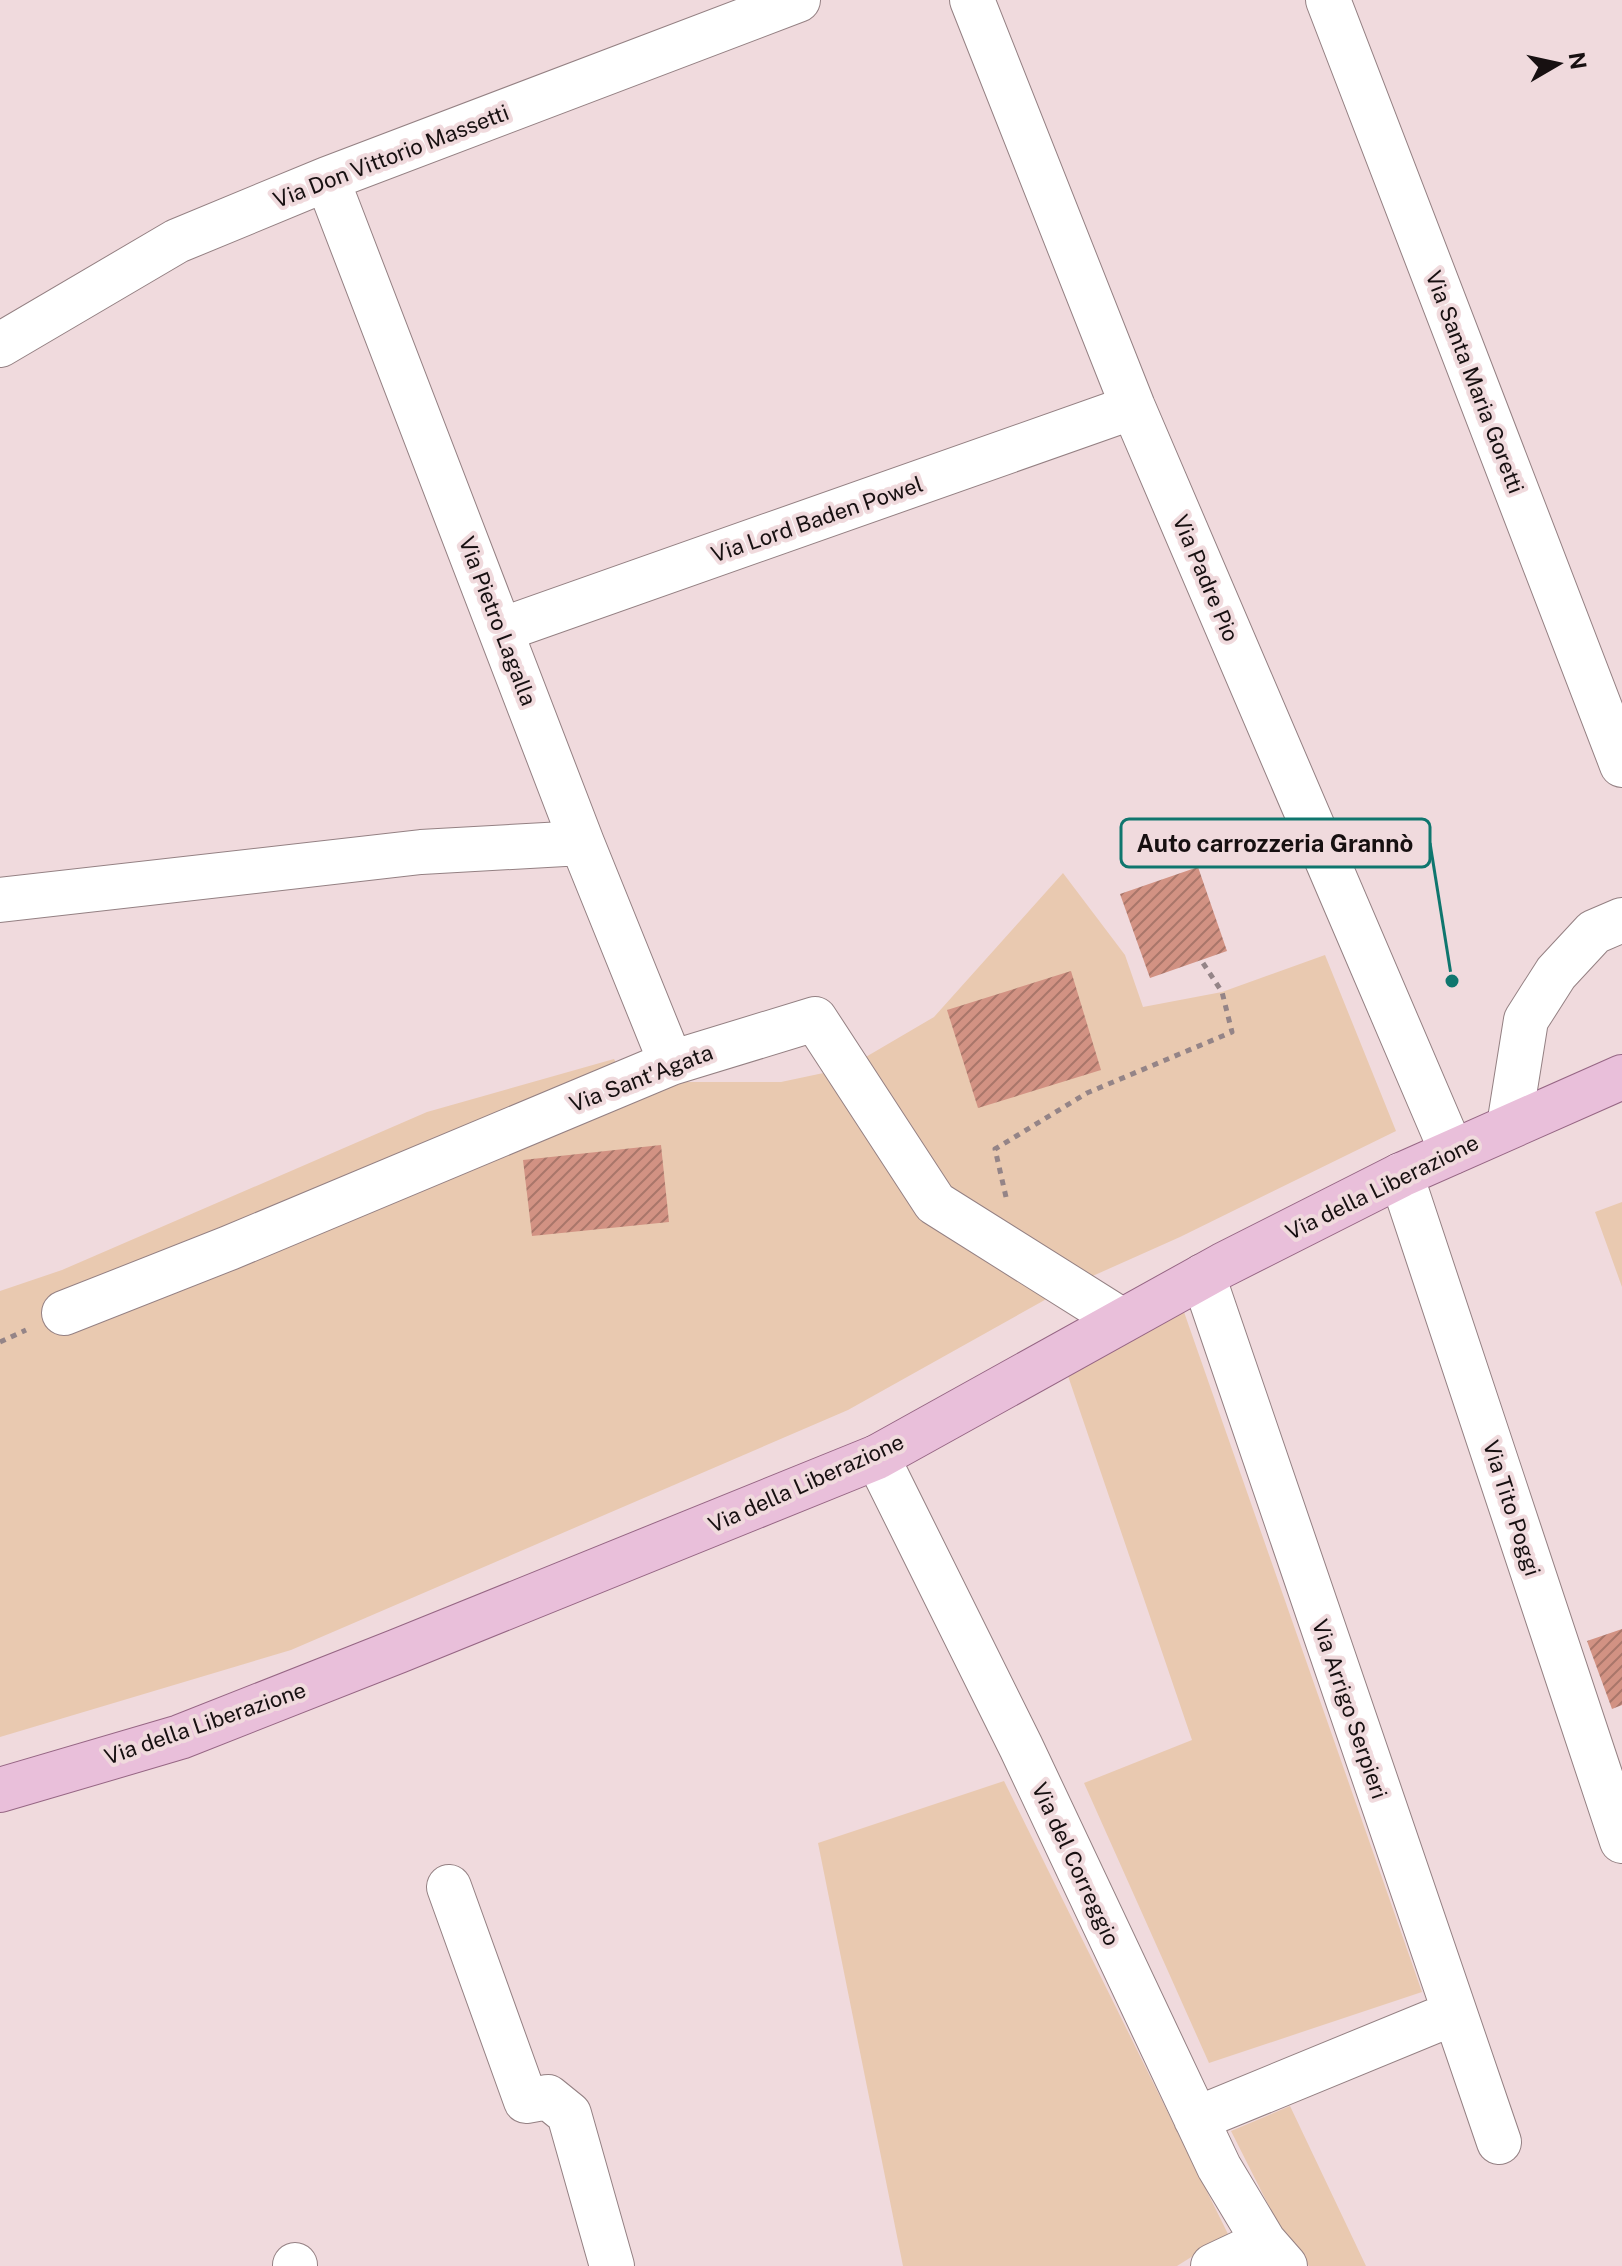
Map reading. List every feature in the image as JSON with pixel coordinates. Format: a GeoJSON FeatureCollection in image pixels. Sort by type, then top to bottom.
{"type":"FeatureCollection","features":[{"type":"Feature","properties":{"kind":"main road","name":"Via della Liberazione"},"geometry":{"type":"LineString","coordinates":[[0,1790],[180,1737],[877,1457],[1121,1320],[1401,1175],[1622,1077]]}},
{"type":"Feature","properties":{"kind":"street","name":"Via Don Vittorio Massetti"},"geometry":{"type":"LineString","coordinates":[[0,345],[177,241],[327,179],[798,0]]}},
{"type":"Feature","properties":{"kind":"street","name":"Via Padre Pio"},"geometry":{"type":"LineString","coordinates":[[972,0],[1133,407],[1452,1152]]}},
{"type":"Feature","properties":{"kind":"street","name":"Via Santa Maria Goretti"},"geometry":{"type":"LineString","coordinates":[[1328,0],[1622,765]]}},
{"type":"Feature","properties":{"kind":"street","name":"Via Pietro Lagalla"},"geometry":{"type":"LineString","coordinates":[[327,179],[582,843],[671,1063]]}},
{"type":"Feature","properties":{"kind":"street","name":"Via Lord Baden Powel"},"geometry":{"type":"LineString","coordinates":[[501,630],[1133,407]]}},
{"type":"Feature","properties":{"kind":"street"},"geometry":{"type":"LineString","coordinates":[[0,900],[421,852],[582,843]]}},
{"type":"Feature","properties":{"kind":"street"},"geometry":{"type":"LineString","coordinates":[[1509,1126],[1526,1020],[1556,973],[1594,932],[1622,920]]}},
{"type":"Feature","properties":{"kind":"street","name":"Via Sant'Agata"},"geometry":{"type":"LineString","coordinates":[[64,1313],[229,1248],[671,1063],[815,1019],[935,1203],[1121,1320]]}},
{"type":"Feature","properties":{"kind":"street","name":"Via Tito Poggi"},"geometry":{"type":"LineString","coordinates":[[1401,1175],[1622,1841]]}},
{"type":"Feature","properties":{"kind":"street","name":"Via Arrigo Serpieri"},"geometry":{"type":"LineString","coordinates":[[1203,1276],[1499,2142]]}},
{"type":"Feature","properties":{"kind":"street","name":"Via del Correggio"},"geometry":{"type":"LineString","coordinates":[[877,1457],[1021,1747],[1219,2167],[1274,2254]]}},
{"type":"Feature","properties":{"kind":"street"},"geometry":{"type":"LineString","coordinates":[[449,1887],[526,2101],[548,2097],[569,2114],[612,2266]]}},
{"type":"Feature","properties":{"kind":"street"},"geometry":{"type":"LineString","coordinates":[[1196,2119],[1454,2013]]}},
{"type":"Feature","properties":{"kind":"street"},"geometry":{"type":"LineString","coordinates":[[1213,2266],[1274,2254]]}},
{"type":"Feature","properties":{"kind":"path"},"geometry":{"type":"LineString","coordinates":[[1020,1256],[995,1149],[1087,1093],[1232,1032],[1222,992],[1201,960]]}},
{"type":"Feature","properties":{"kind":"shaded area"},"geometry":{"type":"Polygon","coordinates":[[[1063,873],[1125,955],[1143,1007],[1222,992],[1325,955],[1396,1131],[1180,1237],[1068,1287],[848,1410],[291,1650],[0,1737],[0,1291],[62,1270],[427,1112],[614,1059],[626,1082],[781,1082],[847,1068],[934,1017],[1063,873]]]}},
{"type":"Feature","properties":{"kind":"shaded area"},"geometry":{"type":"Polygon","coordinates":[[[1622,1202],[1622,1287],[1595,1212],[1622,1202]]]}},
{"type":"Feature","properties":{"kind":"shaded area"},"geometry":{"type":"Polygon","coordinates":[[[1184,1312],[1422,1992],[1209,2063],[1084,1783],[1192,1740],[1067,1373],[1184,1312]]]}},
{"type":"Feature","properties":{"kind":"shaded area"},"geometry":{"type":"Polygon","coordinates":[[[1004,1781],[1228,2234],[1177,2266],[903,2266],[818,1843],[1004,1781]]]}},
{"type":"Feature","properties":{"kind":"shaded area"},"geometry":{"type":"Polygon","coordinates":[[[1290,2106],[1366,2266],[1309,2266],[1287,2242],[1231,2131],[1290,2106]]]}},
{"type":"Feature","properties":{"kind":"building"},"geometry":{"type":"Polygon","coordinates":[[[1198,867],[1227,951],[1150,978],[1120,894],[1198,867]]]}},
{"type":"Feature","properties":{"kind":"building"},"geometry":{"type":"Polygon","coordinates":[[[1071,971],[1101,1070],[978,1108],[947,1010],[1071,971]]]}},
{"type":"Feature","properties":{"kind":"building"},"geometry":{"type":"Polygon","coordinates":[[[661,1145],[669,1222],[532,1236],[523,1160],[661,1145]]]}},
{"type":"Feature","properties":{"kind":"building"},"geometry":{"type":"Polygon","coordinates":[[[1622,1629],[1622,1705],[1612,1709],[1587,1641],[1622,1629]]]}},
{"type":"Feature","properties":{"kind":"place","name":"Auto carrozzeria Grannò"},"geometry":{"type":"Point","coordinates":[1452,981]}}]}
